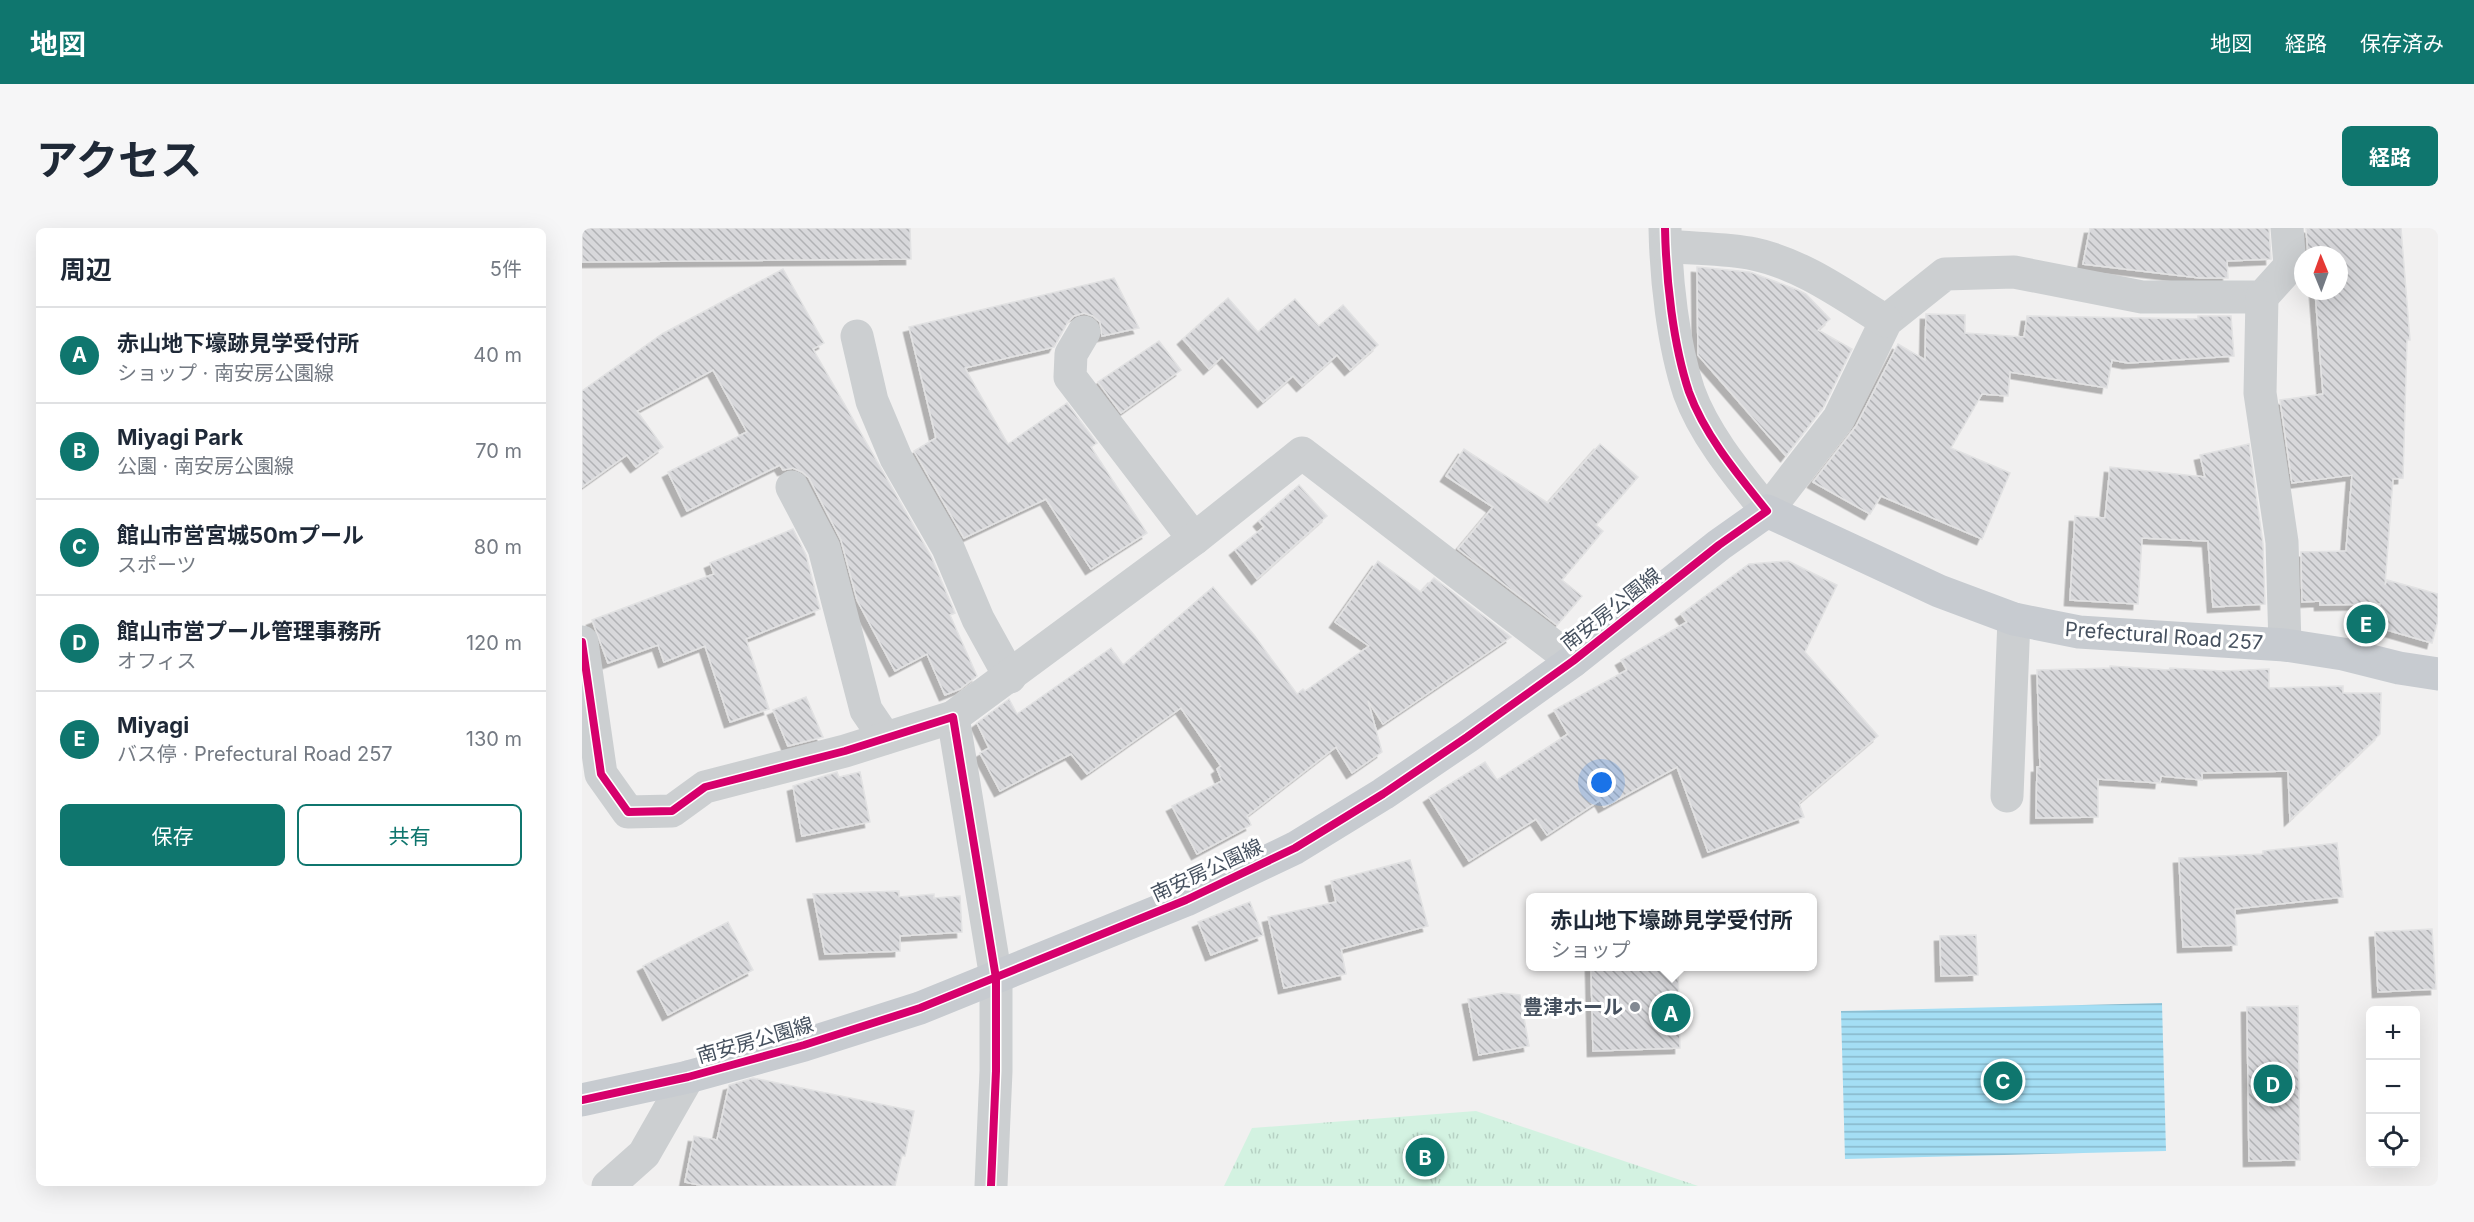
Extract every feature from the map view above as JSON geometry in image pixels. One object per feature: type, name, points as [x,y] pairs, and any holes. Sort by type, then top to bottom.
[{"type":"main road","name":"Prefectural Road 257","points":[[1767,512],[1939,591],[2014,619],[2079,632],[2285,645],[2343,654],[2400,668],[2438,674]]},
{"type":"main road","name":"南安房公園線","points":[[582,1100],[688,1077],[804,1045],[920,1008],[1186,900],[1295,848],[1383,794],[1573,661],[1719,545],[1767,512]]},
{"type":"street","points":[[2285,645],[2282,542],[2260,393],[2262,297],[2290,266],[2287,228]]},
{"type":"street","points":[[1886,321],[1802,270],[1779,261],[1666,237],[1674,319],[1690,393],[1711,435],[1767,512],[1839,418],[1886,321],[1945,273],[2014,272],[2142,297],[2262,297]]},
{"type":"street","points":[[1084,332],[1071,354],[1070,377],[1194,539]]},
{"type":"street","points":[[857,336],[872,401],[896,458],[948,548],[978,619],[1010,677]]},
{"type":"street","points":[[582,642],[601,774],[628,812],[672,811],[705,788],[845,752],[953,717],[1194,539],[1302,453],[1573,661]]},
{"type":"street","points":[[792,487],[824,548],[866,710],[885,738]]},
{"type":"street","points":[[2007,796],[2014,619]]},
{"type":"street","points":[[953,717],[996,978],[996,1071],[991,1186]]},
{"type":"street","points":[[608,1186],[644,1154],[688,1077]]},
{"type":"green space","points":[[1476,1111],[1698,1186],[1224,1186],[1252,1128]]},
{"type":"water","points":[[2162,1003],[2166,1151],[1845,1159],[1841,1011]]},
{"type":"building","points":[[582,228],[910,228],[911,259],[582,262]]},
{"type":"building","points":[[2090,228],[2269,228],[2271,259],[2227,261],[2228,278],[2200,278],[2083,264]]},
{"type":"building","points":[[2306,228],[2401,228],[2410,340],[2407,340],[2403,478],[2393,479],[2385,585],[2387,580],[2438,594],[2438,620],[2432,643],[2373,626],[2380,604],[2320,605],[2320,601],[2302,602],[2301,552],[2346,551],[2352,475],[2292,483],[2280,400],[2323,394],[2316,300],[2348,300],[2348,246],[2307,246]]},
{"type":"building","points":[[1697,267],[1750,272],[1806,294],[1830,319],[1818,330],[1852,349],[1823,408],[1786,456],[1698,355]]},
{"type":"building","points":[[783,269],[824,343],[813,349],[931,556],[955,613],[950,615],[977,676],[960,689],[945,695],[927,654],[895,671],[857,600],[841,540],[809,478],[802,472],[793,468],[783,470],[780,465],[687,511],[668,472],[747,432],[713,370],[637,411],[663,447],[636,467],[627,455],[582,487],[582,391],[662,334]]},
{"type":"building","points":[[1114,278],[1139,328],[1102,336],[1100,322],[1084,313],[1074,316],[1068,322],[1054,347],[965,368],[1008,444],[1067,403],[1097,443],[1091,447],[1147,533],[1091,569],[1046,499],[964,538],[914,451],[936,438],[909,327]]},
{"type":"building","points":[[1228,298],[1258,332],[1295,299],[1319,326],[1343,305],[1378,345],[1350,370],[1337,355],[1302,386],[1293,376],[1263,402],[1222,357],[1209,369],[1183,339]]},
{"type":"building","points":[[1926,314],[1965,315],[1965,333],[2024,337],[2027,316],[2198,319],[2198,316],[2231,316],[2234,356],[2128,363],[2112,360],[2107,388],[2010,372],[2008,396],[1982,394],[1951,448],[2010,473],[1982,539],[1881,496],[1870,514],[1813,482],[1856,426],[1898,344],[1925,360]]},
{"type":"building","points":[[1159,341],[1181,370],[1121,413],[1098,382]]},
{"type":"building","points":[[1600,444],[1638,477],[1596,525],[1603,531],[1562,580],[1582,596],[1557,625],[1458,549],[1493,507],[1446,476],[1464,449],[1548,503]]},
{"type":"building","points":[[2249,444],[2263,544],[2265,604],[2213,607],[2208,541],[2142,538],[2138,604],[2070,600],[2075,516],[2105,518],[2110,467],[2205,477],[2200,455]]},
{"type":"building","points":[[1299,485],[1327,516],[1257,579],[1235,550],[1264,527],[1259,521]]},
{"type":"building","points":[[793,529],[806,555],[820,609],[746,639],[769,709],[730,722],[705,646],[664,662],[658,645],[608,663],[592,620],[714,574],[710,563]]},
{"type":"building","points":[[1378,561],[1421,592],[1434,578],[1511,637],[1383,724],[1368,701],[1382,752],[1352,773],[1336,747],[1247,816],[1251,825],[1197,854],[1172,806],[1222,781],[1217,769],[1221,766],[1181,708],[1087,774],[1071,754],[1000,791],[980,753],[989,748],[977,723],[1009,699],[1017,714],[1111,648],[1123,665],[1213,587],[1254,635],[1297,694],[1303,689],[1305,691],[1369,646],[1335,622]]},
{"type":"building","points":[[1788,561],[1837,585],[1805,652],[1878,736],[1799,803],[1804,817],[1708,852],[1677,767],[1604,807],[1600,800],[1547,835],[1536,819],[1469,861],[1429,797],[1485,762],[1497,780],[1568,734],[1554,710],[1627,670],[1621,660],[1687,622],[1681,614],[1749,564]]},
{"type":"building","points":[[2110,666],[2169,670],[2170,668],[2223,671],[2269,669],[2269,688],[2343,686],[2343,693],[2381,693],[2380,734],[2290,820],[2288,771],[2202,773],[2202,780],[2161,776],[2160,783],[2098,779],[2098,817],[2036,818],[2037,767],[2040,767],[2037,670],[2110,668]]},
{"type":"building","points":[[806,697],[823,737],[788,746],[773,710]]},
{"type":"building","points":[[837,772],[839,777],[860,772],[870,822],[802,836],[793,786]]},
{"type":"building","points":[[2337,843],[2343,897],[2235,909],[2237,945],[2183,947],[2179,858],[2263,854],[2263,851]]},
{"type":"building","points":[[1410,860],[1428,926],[1341,949],[1346,974],[1284,988],[1268,917],[1336,902],[1331,881]]},
{"type":"building","points":[[899,891],[899,897],[934,894],[934,898],[960,896],[962,932],[900,936],[900,951],[825,954],[813,894]]},
{"type":"building","points":[[1250,902],[1263,935],[1211,955],[1198,922]]},
{"type":"building","points":[[728,922],[753,970],[668,1015],[643,966]]},
{"type":"building","points":[[2432,929],[2436,989],[2378,992],[2375,932]]},
{"type":"building","points":[[1976,935],[1978,975],[1941,976],[1940,936]]},
{"type":"building","name":"豊津ホール","points":[[1591,971],[1678,971],[1680,1048],[1593,1051]]},
{"type":"building","points":[[1502,993],[1520,995],[1529,1046],[1479,1055],[1468,999]]},
{"type":"building","points":[[2298,1006],[2300,1160],[2249,1161],[2247,1007]]},
{"type":"building","points":[[753,1078],[914,1111],[905,1156],[902,1155],[895,1186],[704,1186],[685,1182],[694,1136],[717,1140],[729,1085]]},
{"type":"cycle path","points":[[582,1100],[688,1077],[804,1045],[920,1008],[1186,900],[1295,848],[1383,794],[1467,737],[1573,661],[1719,545],[1767,511],[1713,440],[1689,392],[1671,311],[1665,228]]},
{"type":"cycle path","points":[[582,642],[601,774],[628,812],[672,811],[705,787],[845,751],[953,717],[996,978],[996,1071],[991,1186]]},
{"type":"place","name":"Miyagi","points":[[2366,624]]},
{"type":"place","name":"豊津ホール","points":[[1635,1007]]},
{"type":"place","name":"赤山地下壕跡見学受付所","points":[[1671,1013]]},
{"type":"place","name":"館山市営宮城50mプール","points":[[2003,1081]]},
{"type":"place","name":"館山市営プール管理事務所","points":[[2273,1084]]},
{"type":"place","name":"Miyagi Park","points":[[1425,1157]]}]
